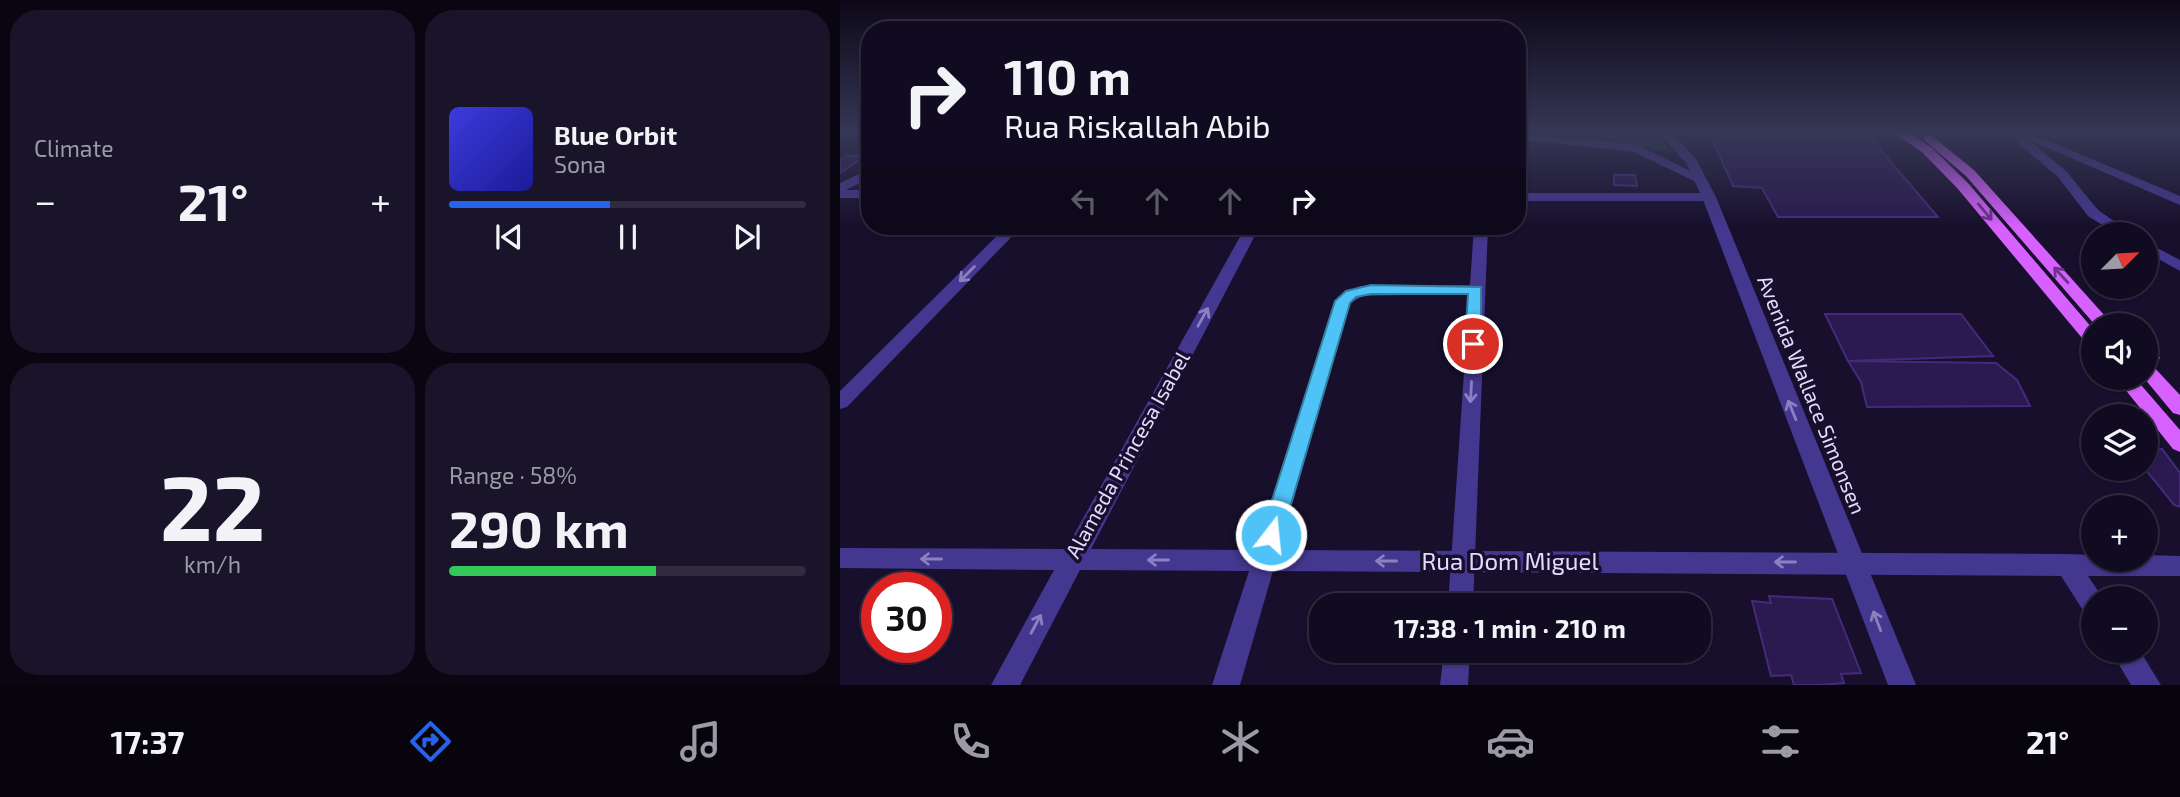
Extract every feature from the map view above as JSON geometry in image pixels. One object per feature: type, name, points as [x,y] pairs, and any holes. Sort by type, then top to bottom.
[{"type":"main road","points":[[1941,164],[1963,186],[2081,326]]},
{"type":"main road","points":[[1960,164],[2094,313]]},
{"type":"main road","points":[[2158,383],[2180,408]]},
{"type":"main road","points":[[2135,390],[2180,444]]},
{"type":"street","points":[[1663,164],[1705,188]]},
{"type":"street","name":"Avenida Wallace Simonsen","points":[[1691,164],[1705,188],[1902,685]]},
{"type":"street","points":[[2048,164],[2068,181],[2088,208],[2105,222]]},
{"type":"street","points":[[2093,164],[2180,201]]},
{"type":"street","points":[[840,188],[861,178]]},
{"type":"street","points":[[1526,197],[1705,188]]},
{"type":"street","points":[[840,194],[861,194]]},
{"type":"street","points":[[840,402],[1006,235]]},
{"type":"street","name":"Alameda Princesa Isabel","points":[[1005,685],[1070,559],[1248,235]]},
{"type":"street","points":[[1461,593],[1475,290],[1480,235]]},
{"type":"street","points":[[2158,253],[2180,266]]},
{"type":"street","points":[[1226,685],[1343,301],[1351,294],[1371,290],[1475,290]]},
{"type":"street","name":"Rua Dom Miguel","points":[[840,558],[2180,566]]},
{"type":"street","points":[[2067,564],[2081,586]]},
{"type":"street","points":[[1454,685],[1456,663]]},
{"type":"street","points":[[2132,663],[2147,685]]},
{"type":"building","points":[[840,164],[853,164],[840,173]]},
{"type":"building","points":[[1723,164],[1892,164],[1938,217],[1778,217],[1762,188],[1733,186]]},
{"type":"building","points":[[1614,175],[1635,175],[1637,186],[1614,185]]},
{"type":"building","points":[[1825,314],[1961,314],[1993,356],[1848,361]]},
{"type":"building","points":[[1848,361],[1996,363],[2017,380],[2030,406],[1867,407],[1861,382]]},
{"type":"building","points":[[2158,449],[2162,449],[2180,473],[2180,507],[2174,505],[2155,481],[2158,481]]},
{"type":"building","points":[[1769,596],[1832,599],[1861,673],[1841,674],[1844,683],[1818,685],[1794,685],[1791,675],[1771,676],[1752,601],[1771,603]]},
{"type":"route","points":[[1271,535],[1343,301],[1351,294],[1371,290],[1475,290],[1473,344]]}]
